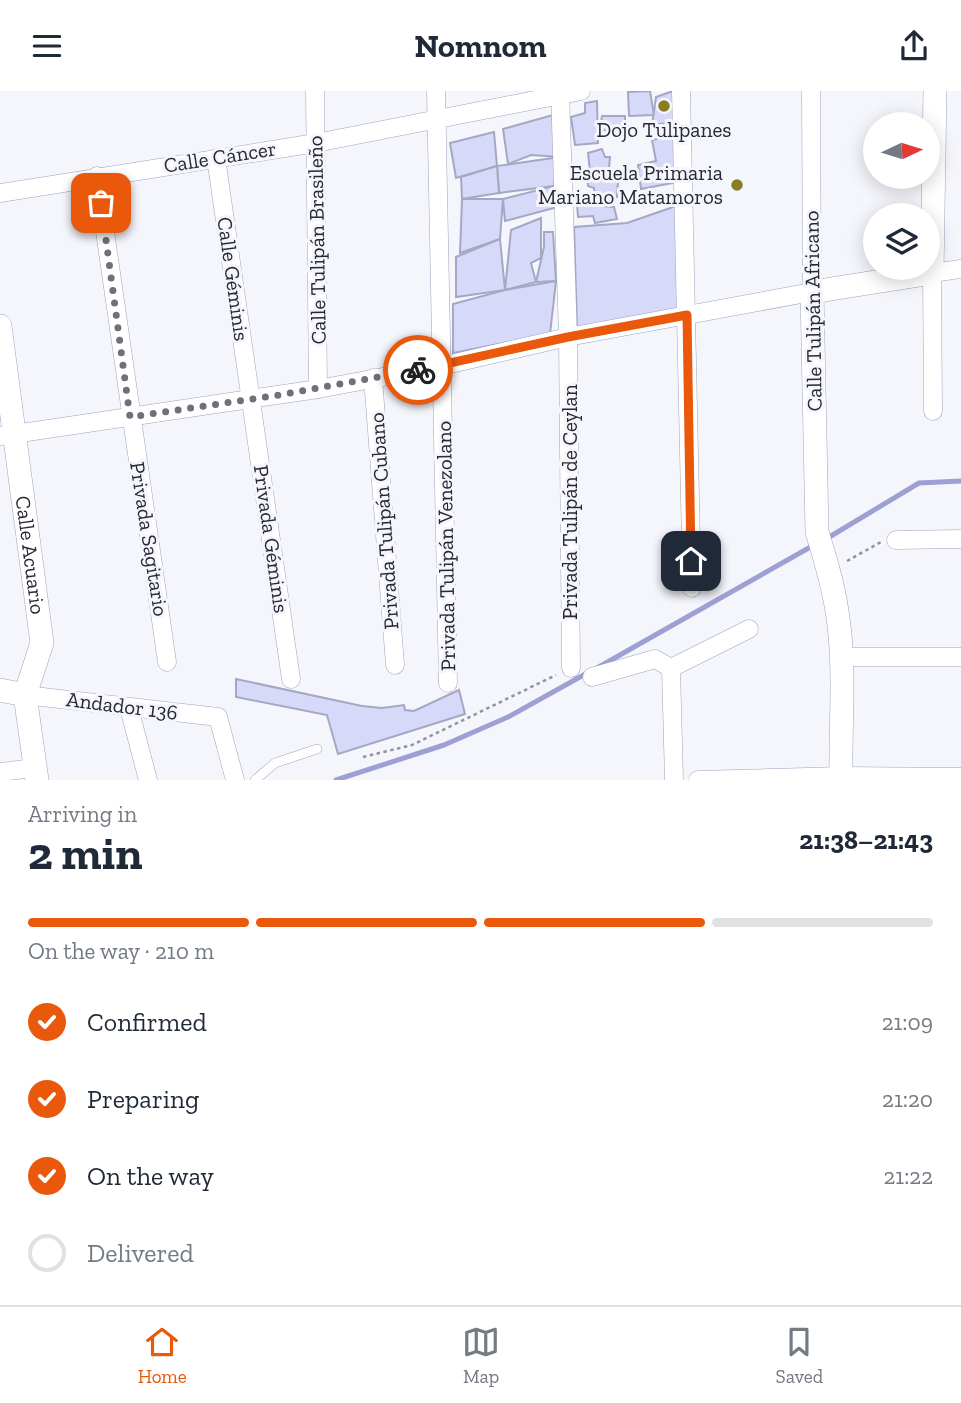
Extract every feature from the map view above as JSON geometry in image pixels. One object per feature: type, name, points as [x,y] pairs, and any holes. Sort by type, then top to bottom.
[{"type":"street","name":"Calle Tulipán Brasileño","points":[[314,91],[318,389]]},
{"type":"street","name":"Privada Tulipán Venezolano","points":[[436,91],[448,683]]},
{"type":"street","name":"Calle Cáncer","points":[[0,193],[316,143],[581,91]]},
{"type":"street","points":[[681,91],[692,588]]},
{"type":"street","name":"Calle Tulipán Africano","points":[[811,91],[817,532],[829,568],[838,612],[841,657],[841,778]]},
{"type":"street","points":[[933,203],[935,91]]},
{"type":"street","name":"Privada Tulipán de Ceylan","points":[[560,93],[568,337],[571,668]]},
{"type":"street","name":"Calle Géminis","points":[[216,158],[251,400]]},
{"type":"street","name":"Privada Sagitario","points":[[97,176],[167,662]]},
{"type":"street","points":[[940,272],[961,269]]},
{"type":"street","points":[[7,435],[318,389],[442,366],[568,337],[888,280]]},
{"type":"street","points":[[932,280],[933,411]]},
{"type":"street","name":"Calle Acuario","points":[[0,326],[7,435],[42,643],[25,695],[36,774]]},
{"type":"street","name":"Privada Tulipán Cubano","points":[[373,378],[395,665]]},
{"type":"street","name":"Privada Géminis","points":[[251,400],[291,679]]},
{"type":"street","points":[[896,540],[961,539]]},
{"type":"street","points":[[671,668],[749,629]]},
{"type":"street","points":[[841,657],[961,657]]},
{"type":"street","points":[[593,677],[655,659],[671,668]]},
{"type":"street","points":[[671,668],[674,780]]},
{"type":"street","points":[[0,690],[25,695]]},
{"type":"street","name":"Andador 136","points":[[25,695],[218,717],[235,780]]},
{"type":"street","points":[[129,708],[148,780]]},
{"type":"street","points":[[0,772],[36,774]]},
{"type":"street","points":[[698,780],[961,777]]},
{"type":"lane","points":[[255,780],[275,763],[317,749]]},
{"type":"path","points":[[829,568],[881,542],[896,540]]},
{"type":"path","points":[[363,757],[412,745],[571,668]]},
{"type":"building","points":[[650,91],[654,115],[629,116],[628,92]]},
{"type":"building","name":"Dojo Tulipanes","points":[[673,91],[676,122],[652,125],[656,97]]},
{"type":"building","points":[[597,101],[598,143],[575,145],[571,117],[585,113],[585,103]]},
{"type":"building","points":[[553,115],[560,157],[531,155],[508,164],[503,129]]},
{"type":"building","points":[[602,116],[625,116],[625,131],[600,130]]},
{"type":"building","points":[[494,132],[497,166],[456,178],[450,143]]},
{"type":"building","points":[[677,134],[678,182],[641,189],[638,165],[656,161],[652,140]]},
{"type":"building","points":[[602,149],[605,157],[610,157],[609,168],[590,171],[588,153]]},
{"type":"building","points":[[560,157],[554,186],[499,193],[497,166]]},
{"type":"building","points":[[497,166],[499,193],[462,199],[461,177]]},
{"type":"building","points":[[627,168],[628,178],[618,182],[617,197],[602,199],[603,206],[614,207],[617,219],[595,223],[593,216],[578,217],[577,204],[595,199],[594,188],[588,186],[587,175]]},
{"type":"building","points":[[554,186],[554,208],[505,221],[503,199]]},
{"type":"building","points":[[462,199],[503,199],[500,239],[460,253]]},
{"type":"building","points":[[679,205],[679,313],[577,328],[574,227],[627,223]]},
{"type":"building","points":[[541,218],[541,258],[531,263],[536,282],[505,290],[511,230]]},
{"type":"building","points":[[544,232],[553,232],[556,281],[536,282],[544,247]]},
{"type":"building","points":[[500,239],[505,290],[456,297],[456,257]]},
{"type":"building","points":[[556,281],[550,334],[453,353],[453,304],[505,290]]},
{"type":"building","points":[[236,679],[362,706],[382,708],[404,705],[405,710],[414,711],[459,690],[465,714],[338,754],[327,715],[236,697]]},
{"type":"waterway","points":[[826,539],[919,483],[961,481]]},
{"type":"waterway","points":[[597,668],[814,545]]},
{"type":"waterway","points":[[336,780],[444,745],[508,717],[589,672]]},
{"type":"way so far","points":[[101,203],[130,417],[318,389],[418,370]]},
{"type":"place","name":"Dojo Tulipanes","points":[[664,106]]},
{"type":"place","name":"Escuela Primaria Mariano Matamoros","points":[[737,185]]},
{"type":"route","points":[[418,370],[568,337],[687,315],[691,561]]}]
